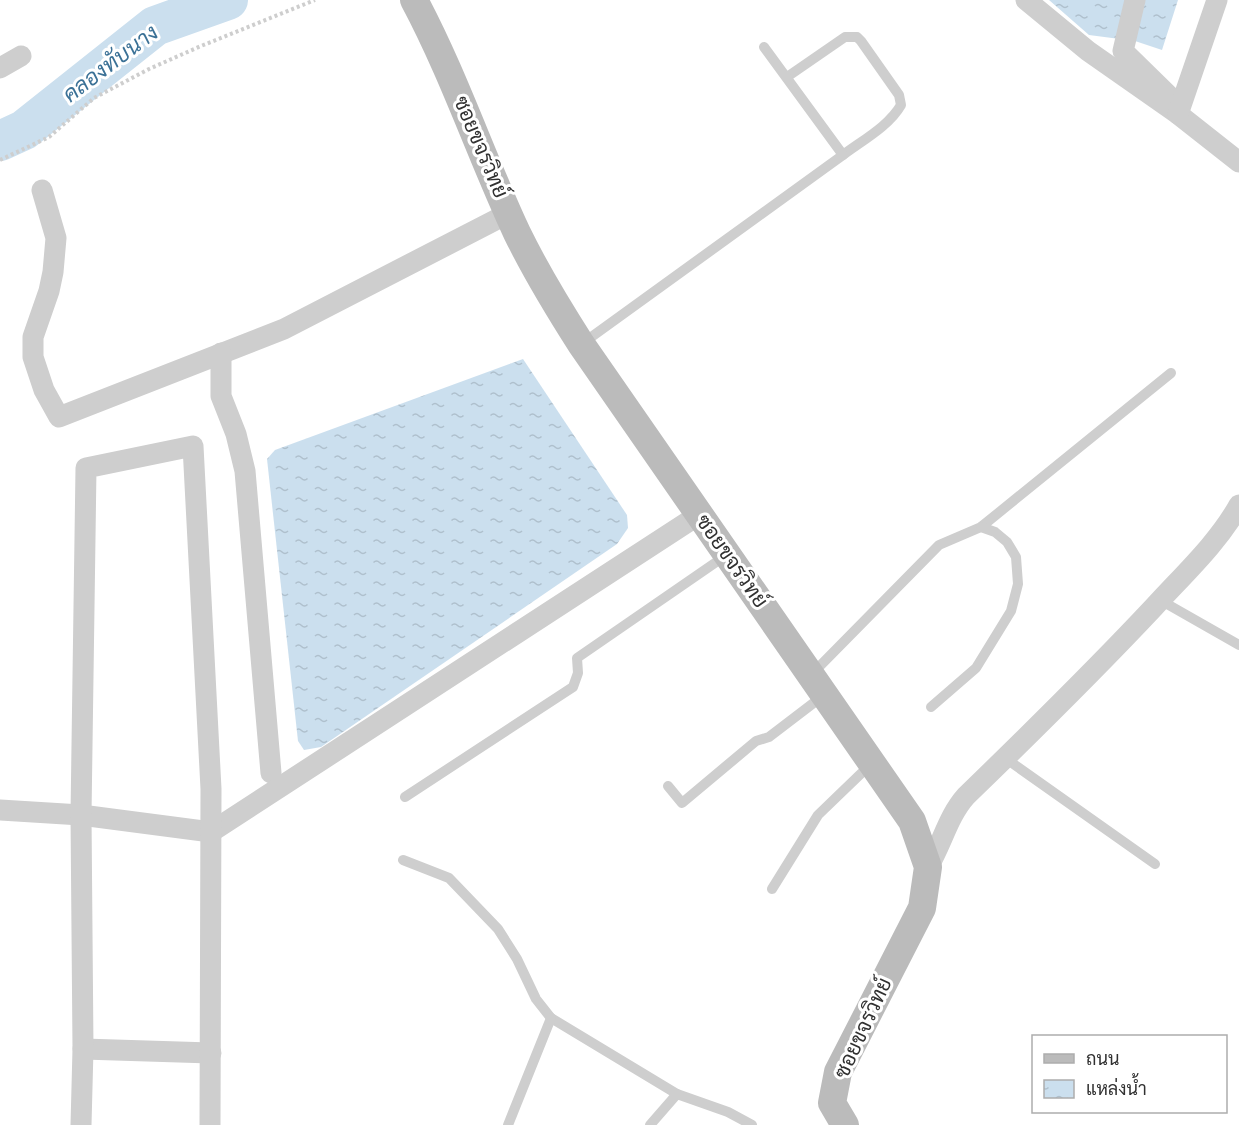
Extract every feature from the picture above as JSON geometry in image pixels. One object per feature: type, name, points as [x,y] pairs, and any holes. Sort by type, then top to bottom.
[{"type":"street","name":"ซอยขจรวิทย์","points":[[414,0],[444,60],[509,213],[551,297],[581,344],[912,821],[928,867],[922,908],[838,1072],[832,1103],[845,1125]]},
{"type":"street","points":[[1026,0],[1088,51],[1179,110]]},
{"type":"street","points":[[1135,0],[1124,51],[1179,110],[1239,162]]},
{"type":"street","points":[[1179,110],[1217,0]]},
{"type":"street","points":[[0,68],[21,56]]},
{"type":"street","points":[[42,190],[56,238],[54,272],[50,291],[33,337],[33,357],[44,390],[59,417],[284,329],[509,213]]},
{"type":"street","points":[[220,353],[221,396],[236,434],[245,471],[272,773]]},
{"type":"street","points":[[81,1125],[83,1049],[81,815],[86,468],[193,446],[211,789],[210,1125]]},
{"type":"street","points":[[928,867],[938,851],[956,808],[1085,681],[1231,520],[1239,505]]},
{"type":"street","points":[[0,810],[81,815],[211,832],[700,514]]},
{"type":"street","points":[[83,1049],[211,1053]]},
{"type":"lane","points":[[581,344],[886,123],[896,114],[901,105],[899,95],[857,37],[845,37],[787,77]]},
{"type":"lane","points":[[764,47],[843,155]]},
{"type":"lane","points":[[668,786],[682,803],[756,741],[770,737],[939,545],[981,527],[1171,373]]},
{"type":"lane","points":[[931,707],[976,668],[1011,611],[1018,584],[1016,557],[1006,542],[995,532],[981,527]]},
{"type":"lane","points":[[405,797],[573,687],[578,673],[577,658],[728,555]]},
{"type":"lane","points":[[1160,600],[1239,645]]},
{"type":"lane","points":[[1005,758],[1155,864]]},
{"type":"lane","points":[[772,889],[818,815],[872,763]]},
{"type":"lane","points":[[403,860],[449,878],[498,929],[517,959],[536,999],[551,1018],[677,1094],[728,1112],[752,1125]]},
{"type":"lane","points":[[508,1125],[551,1018]]},
{"type":"lane","points":[[650,1125],[677,1094]]},
{"type":"path","points":[[0,160],[49,137],[94,98],[149,69],[315,0]]},
{"type":"water","points":[[1049,0],[1178,0],[1162,50],[1135,41],[1089,35]]},
{"type":"water","points":[[523,359],[627,515],[628,528],[617,544],[321,747],[304,750],[298,741],[267,459],[275,450]]},
{"type":"waterway","name":"คลองทับนาง","points":[[0,141],[24,130],[155,26],[228,0]]}]
